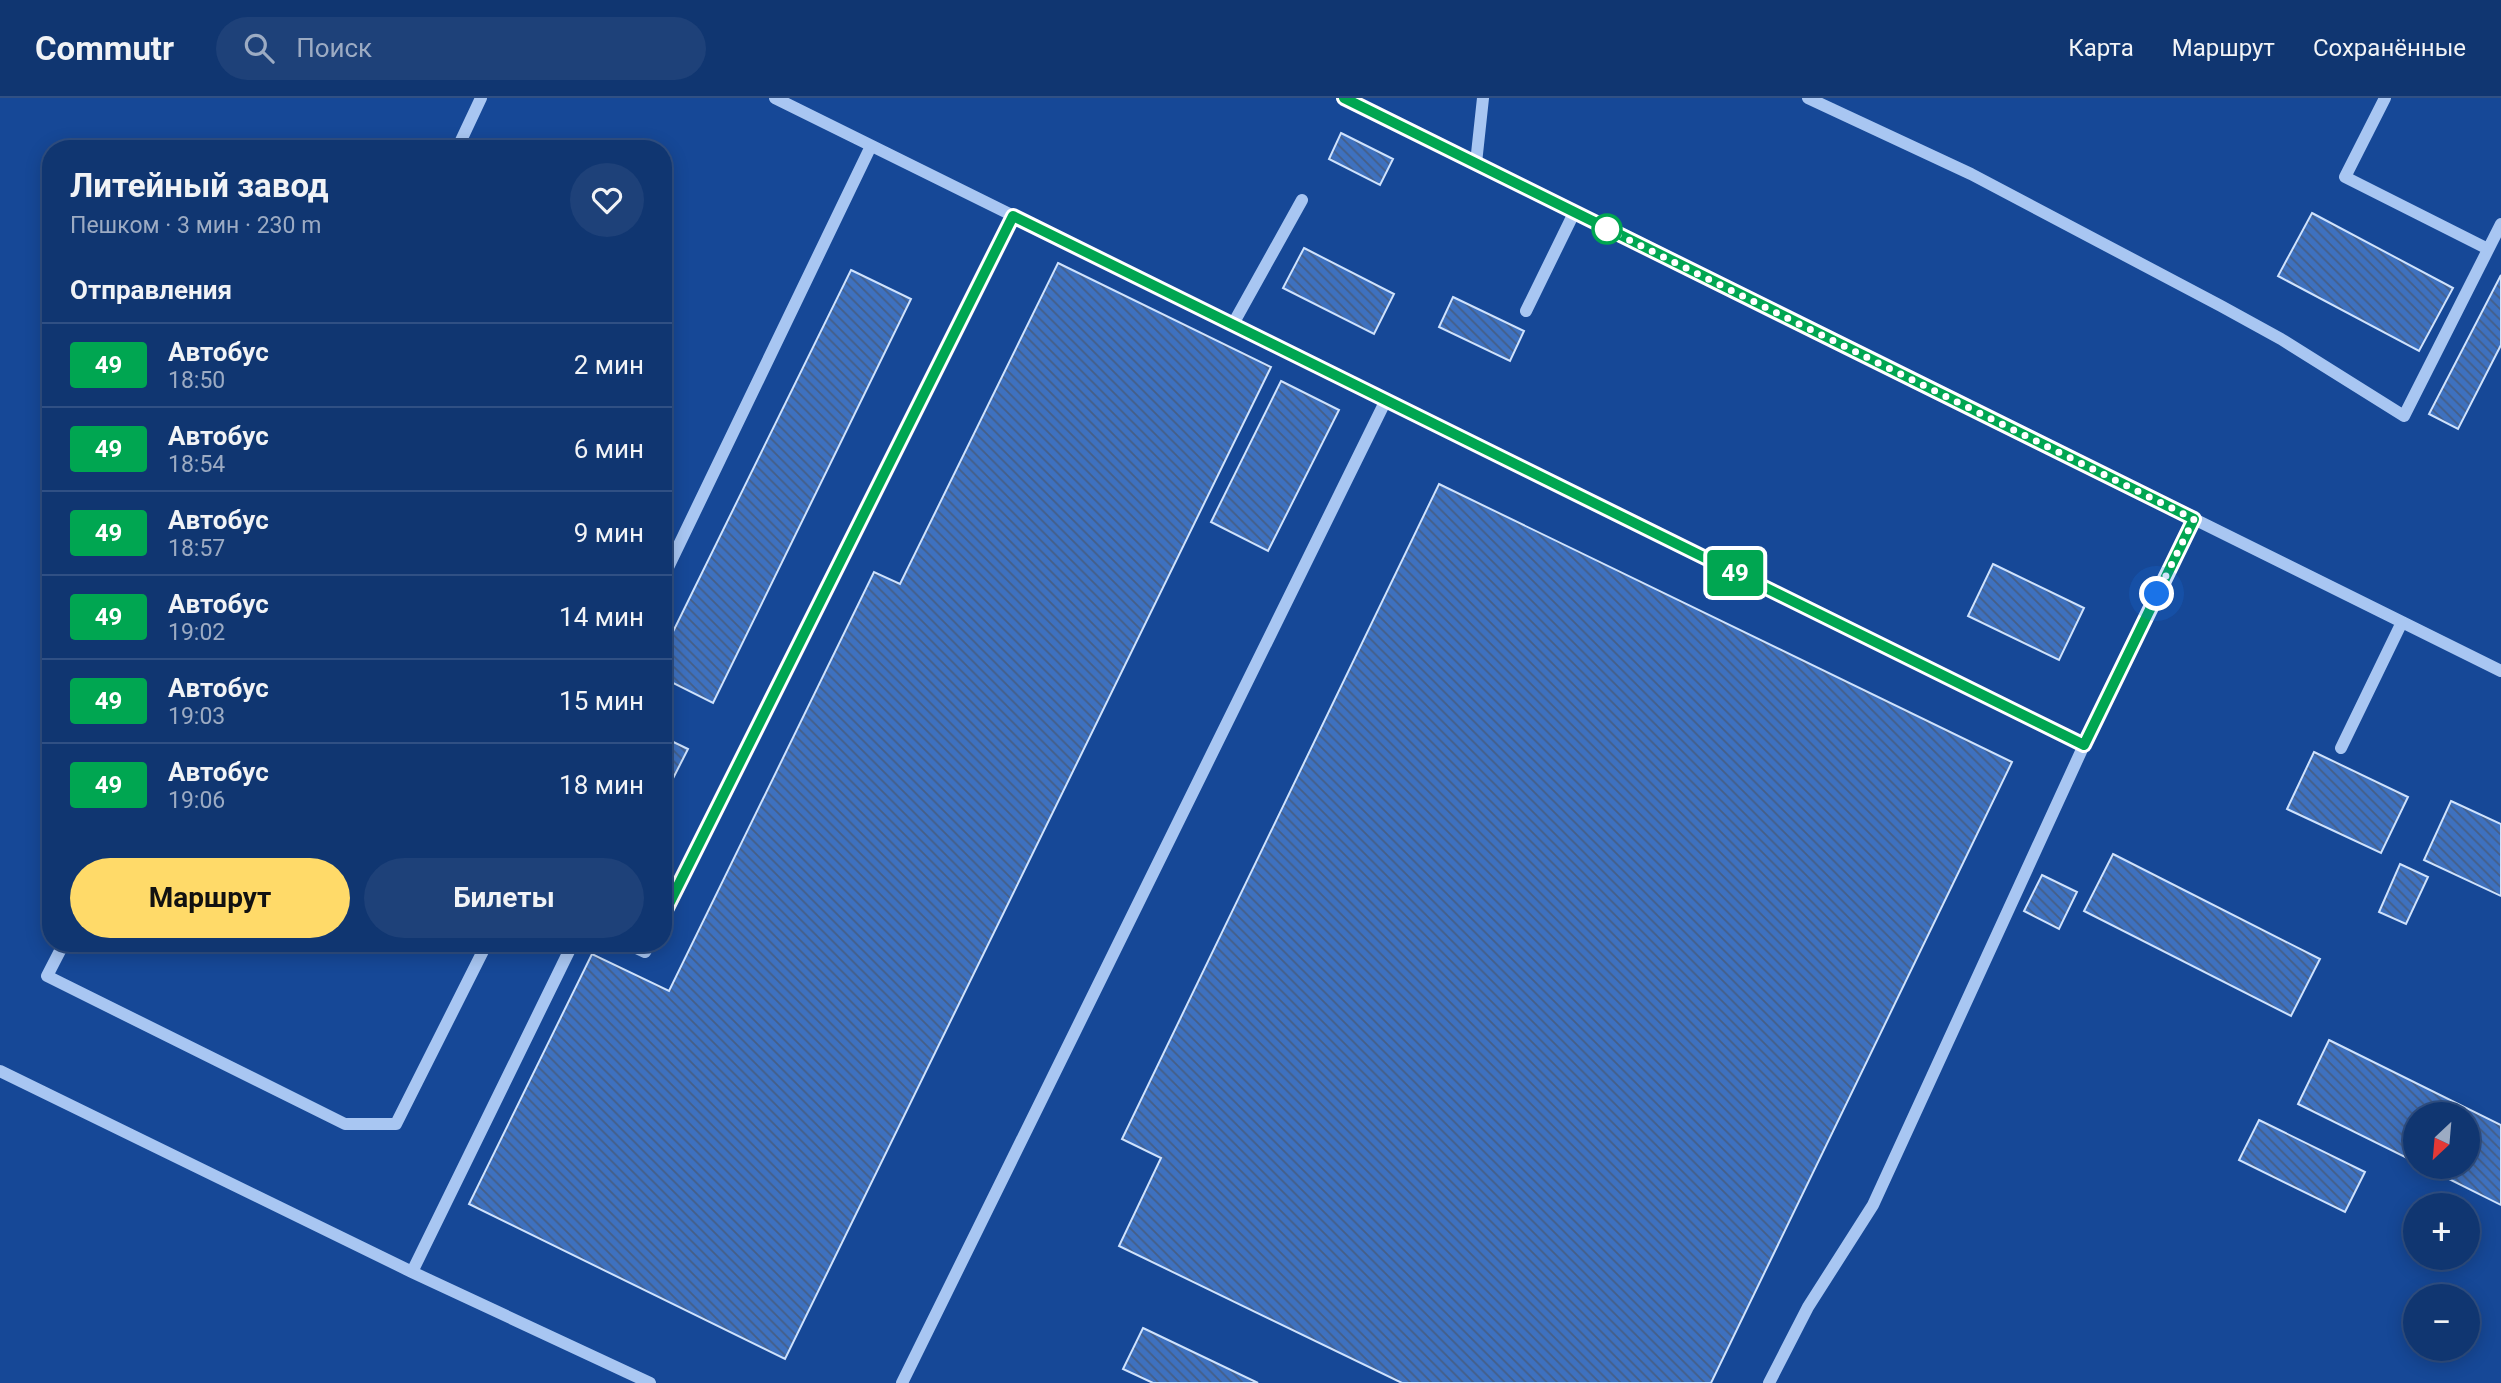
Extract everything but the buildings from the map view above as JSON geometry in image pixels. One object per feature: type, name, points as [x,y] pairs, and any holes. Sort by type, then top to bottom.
[{"type":"street","points":[[461,140],[481,98]]},
{"type":"street","points":[[775,98],[2084,745]]},
{"type":"street","points":[[1344,98],[2501,671]]},
{"type":"street","points":[[1476,163],[1483,98]]},
{"type":"street","points":[[1808,98],[1971,174],[2269,332],[2404,416],[2501,224]]},
{"type":"street","points":[[2385,98],[2345,177],[2488,249]]},
{"type":"street","points":[[672,559],[872,146]]},
{"type":"street","points":[[1233,324],[1302,200]]},
{"type":"street","points":[[1526,311],[1574,213]]},
{"type":"street","points":[[672,898],[1013,216]]},
{"type":"street","points":[[902,1383],[1386,400]]},
{"type":"street","points":[[1769,1383],[1808,1307],[1872,1205],[2084,745],[2194,519]]},
{"type":"street","points":[[2341,748],[2402,622]]},
{"type":"street","points":[[59,952],[47,975],[345,1124],[396,1124],[482,952]]},
{"type":"street","points":[[412,1272],[569,952]]},
{"type":"street","points":[[0,1071],[412,1272],[650,1383]]},
{"type":"bus line","name":"49","points":[[672,898],[1013,216],[2084,745],[2194,519],[1344,98]]},
{"type":"route","points":[[1607,229],[2194,519],[2157,594]]}]
